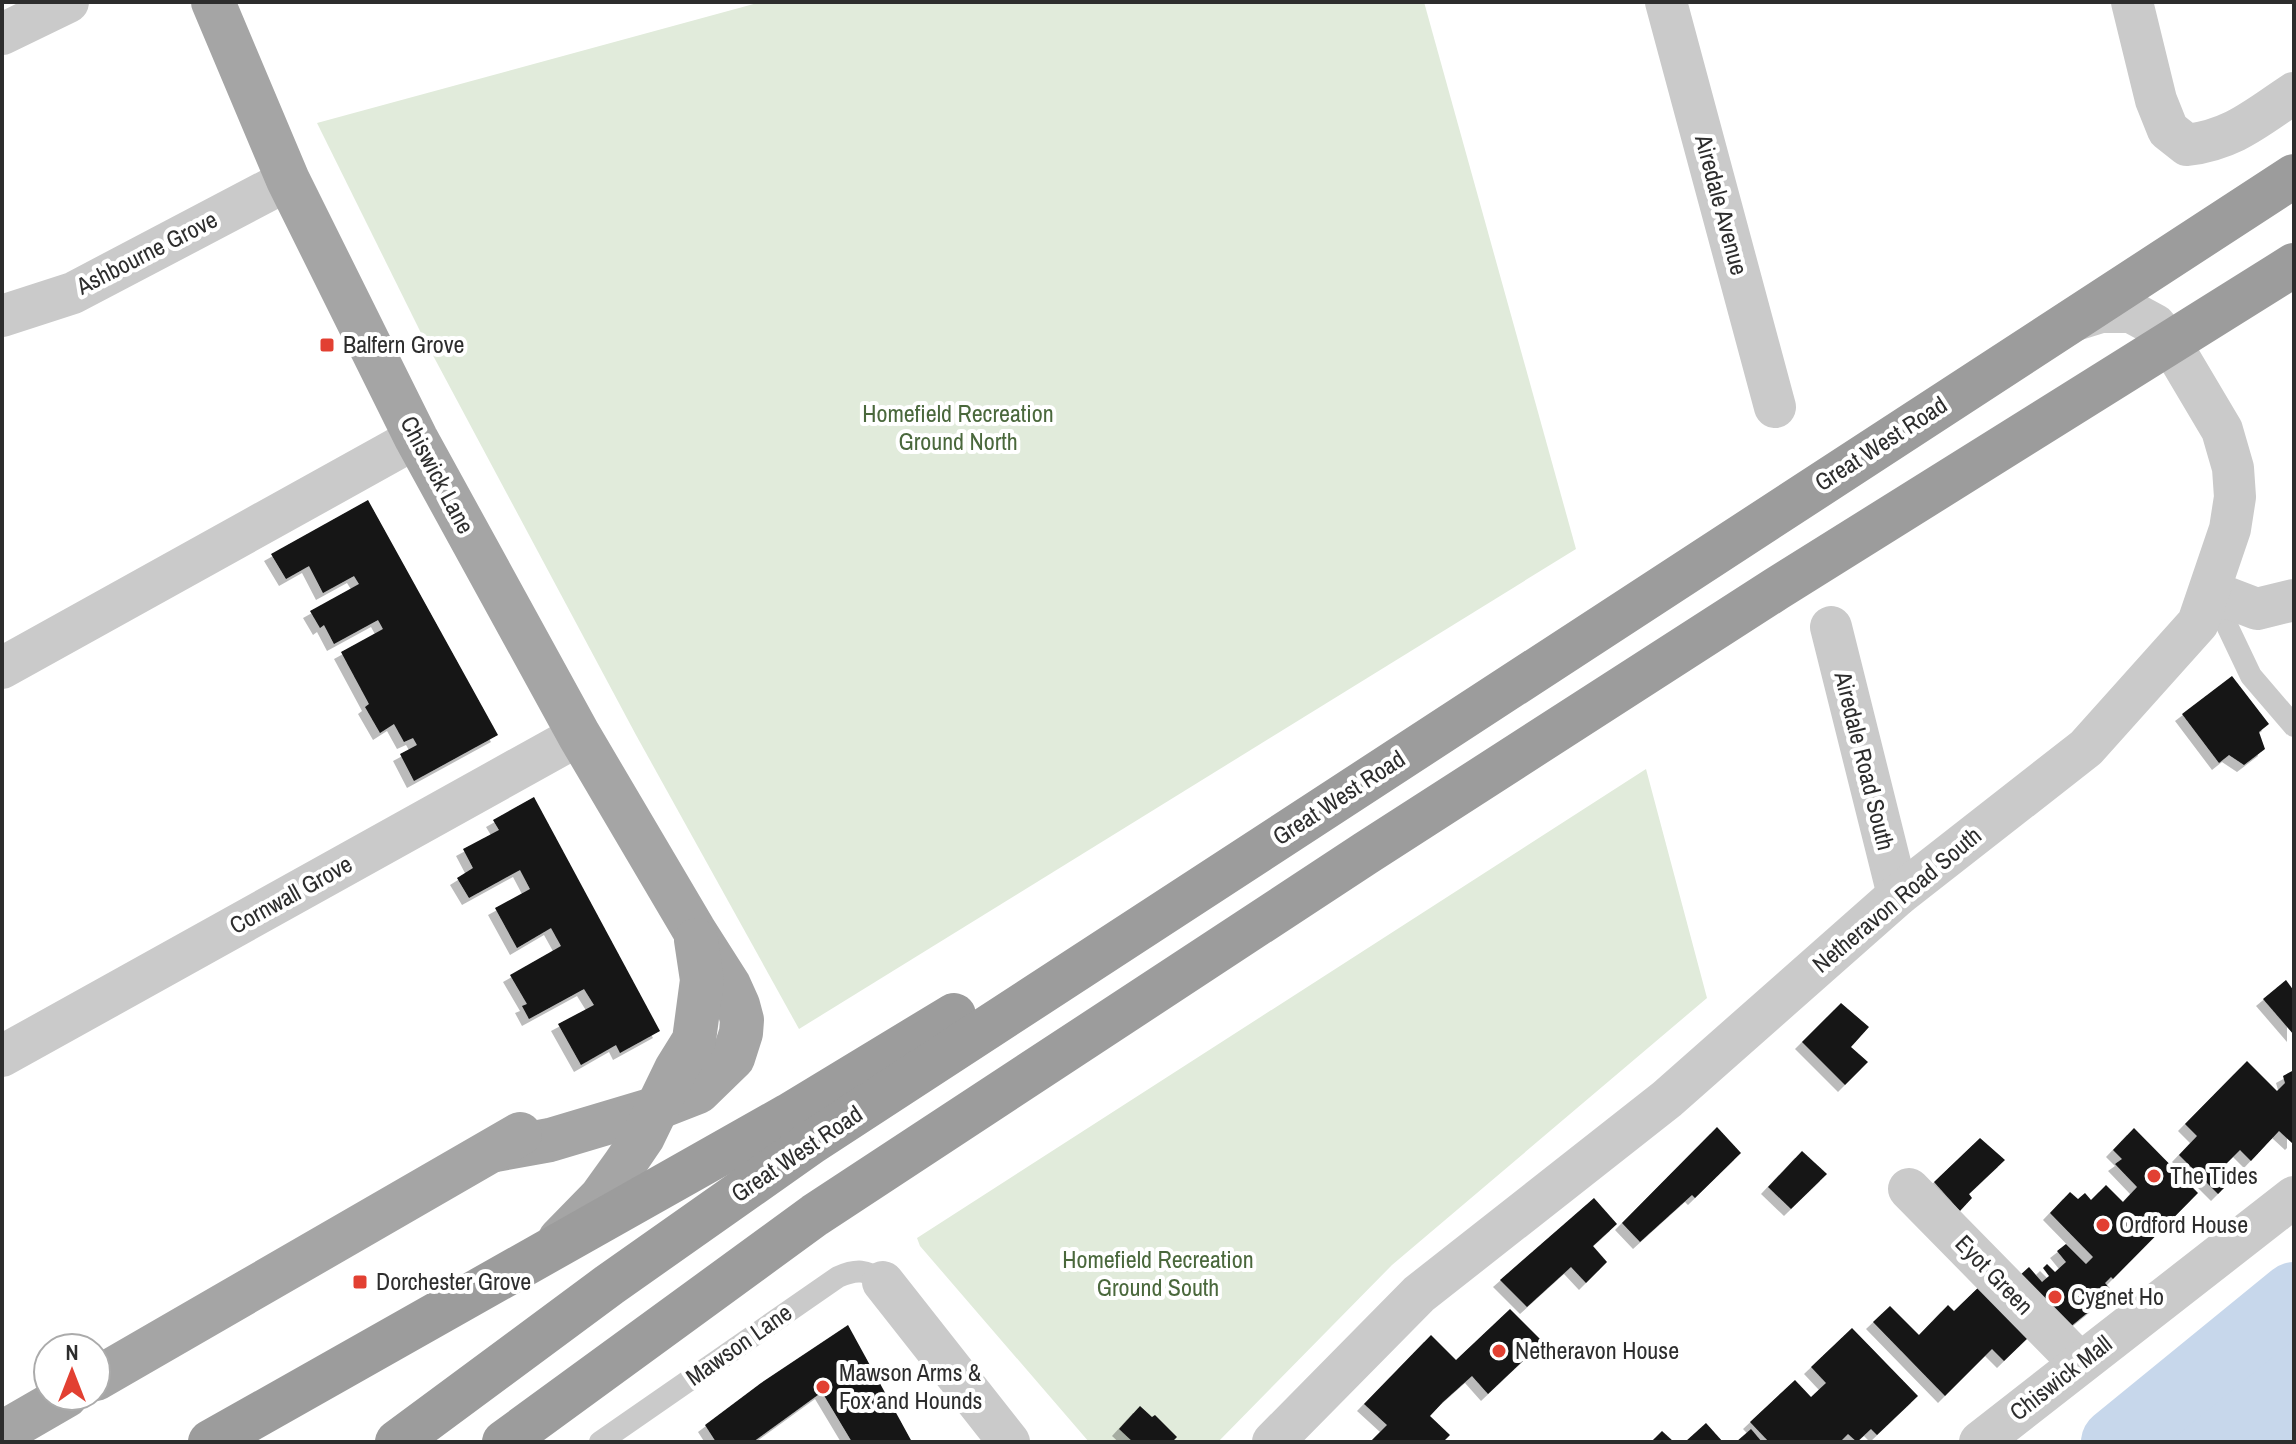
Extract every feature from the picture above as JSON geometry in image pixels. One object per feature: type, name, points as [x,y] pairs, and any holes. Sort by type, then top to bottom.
[{"type":"highway","name":"Great West Road","points":[[397,1442],[609,1285],[812,1142],[2294,176]]},
{"type":"highway","points":[[515,1439],[815,1215],[1340,870],[1776,589],[2294,265]]},
{"type":"highway","points":[[226,1433],[789,1115],[1617,616]]},
{"type":"main road","name":"Chiswick Lane","points":[[213,2],[288,180],[416,438],[579,735],[729,985],[742,1020],[733,1058],[698,1092],[657,1108]]},
{"type":"main road","name":"Chiswick Lane","points":[[547,1250],[601,1197],[643,1137],[676,1069],[694,1040],[702,980],[694,930]]},
{"type":"main road","points":[[112,1370],[495,1150],[550,1115],[637,1086],[676,1069]]},
{"type":"main road","points":[[495,1150],[550,1140],[657,1108]]},
{"type":"main road","points":[[2,1433],[38,1412]]},
{"type":"street","points":[[2,34],[68,2]]},
{"type":"street","name":"Airedale Avenue","points":[[1666,2],[1775,407]]},
{"type":"street","points":[[2132,2],[2156,100],[2168,130],[2187,145],[2212,142],[2234,133],[2294,93]]},
{"type":"street","name":"Ashbourne Grove","points":[[2,316],[73,293],[288,180]]},
{"type":"street","name":"Netheravon Road South","points":[[1273,1442],[1419,1294],[1667,1099],[1898,895],[2086,748],[2198,623],[2230,529],[2235,497],[2233,468],[2222,430],[2171,344],[2155,325],[2131,312],[2101,312],[2068,323]]},
{"type":"street","points":[[2,668],[416,438]]},
{"type":"street","points":[[2210,591],[2257,609],[2294,600]]},
{"type":"street","name":"Airedale Road South","points":[[1831,627],[1898,895]]},
{"type":"street","name":"Cornwall Grove","points":[[2,1056],[579,735]]},
{"type":"street","name":"Eyot Green","points":[[1909,1189],[2079,1362]]},
{"type":"street","name":"Chiswick Mall","points":[[1980,1442],[2294,1197]]},
{"type":"street","points":[[883,1282],[1009,1442]]},
{"type":"lane","points":[[2210,591],[2251,676],[2294,726]]},
{"type":"lane","name":"Mawson Lane","points":[[600,1442],[838,1277],[853,1271],[870,1272],[883,1282]]},
{"type":"green space","name":"Homefield Recreation Ground North","points":[[761,2],[1424,2],[1576,549],[799,1029],[636,735],[421,333],[317,123]]},
{"type":"green space","name":"Homefield Recreation Ground South","points":[[1646,769],[1707,998],[1392,1265],[1218,1442],[1089,1442],[920,1246],[917,1238]]},
{"type":"water","points":[[2294,1296],[2294,1442],[2115,1442]]},
{"type":"building","points":[[368,500],[498,735],[414,781],[400,754],[417,745],[413,738],[404,742],[394,724],[380,733],[365,707],[369,704],[341,652],[383,629],[378,620],[334,644],[324,625],[320,628],[310,611],[359,584],[354,576],[323,593],[309,566],[286,579],[271,554]]},
{"type":"building","points":[[2232,676],[2269,724],[2259,732],[2265,749],[2244,765],[2229,755],[2219,763],[2182,714]]},
{"type":"building","points":[[534,797],[660,1031],[620,1053],[616,1045],[581,1065],[558,1024],[594,1005],[584,989],[529,1019],[522,1006],[527,1004],[510,975],[561,946],[551,928],[517,948],[495,908],[530,889],[520,870],[469,898],[457,878],[473,868],[463,849],[499,830],[493,820]]},
{"type":"building","points":[[2286,980],[2294,991],[2294,1035],[2263,999]]},
{"type":"building","points":[[1841,1003],[1869,1027],[1851,1047],[1868,1062],[1845,1085],[1802,1042]]},
{"type":"building","points":[[2247,1061],[2277,1091],[2285,1083],[2283,1076],[2294,1070],[2294,1141],[2292,1143],[2279,1131],[2251,1161],[2240,1150],[2217,1173],[2228,1184],[2218,1194],[2179,1155],[2197,1136],[2185,1124]]},
{"type":"building","points":[[1717,1127],[1741,1153],[1695,1198],[1692,1195],[1640,1242],[1622,1223]]},
{"type":"building","points":[[2134,1128],[2198,1193],[2113,1279],[2111,1277],[2105,1283],[2113,1292],[2064,1332],[2018,1277],[2029,1267],[2042,1282],[2049,1276],[2043,1268],[2047,1264],[2055,1272],[2066,1262],[2057,1251],[2066,1244],[2086,1264],[2093,1257],[2050,1213],[2070,1192],[2078,1199],[2085,1193],[2091,1200],[2106,1185],[2123,1202],[2137,1187],[2115,1164],[2122,1159],[2113,1150]]},
{"type":"building","points":[[1980,1138],[2005,1160],[1969,1194],[1972,1198],[1960,1211],[1934,1182]]},
{"type":"building","points":[[1802,1151],[1827,1174],[1791,1209],[1768,1187]]},
{"type":"building","points":[[1594,1198],[1617,1224],[1593,1246],[1607,1262],[1586,1283],[1571,1267],[1527,1307],[1500,1280]]},
{"type":"building","points":[[1984,1282],[2034,1332],[2004,1361],[1992,1349],[1945,1396],[1873,1322],[1890,1306],[1919,1335],[1948,1305],[1954,1311]]},
{"type":"building","points":[[1510,1309],[1543,1342],[1488,1394],[1472,1376],[1443,1402],[1430,1416],[1450,1435],[1443,1442],[1370,1442],[1387,1425],[1364,1404],[1431,1335],[1456,1360]]},
{"type":"building","name":"Mawson Arms & Fox and Hounds","points":[[848,1325],[912,1442],[852,1442],[822,1392],[753,1442],[716,1442],[705,1425]]},
{"type":"building","points":[[1852,1328],[1918,1396],[1877,1435],[1871,1429],[1857,1442],[1848,1434],[1840,1442],[1769,1442],[1750,1422],[1795,1380],[1811,1397],[1826,1383],[1811,1367]]},
{"type":"building","points":[[1140,1406],[1152,1417],[1155,1415],[1177,1437],[1172,1442],[1133,1442],[1119,1429]]},
{"type":"building","points":[[1706,1423],[1723,1442],[1685,1442]]},
{"type":"building","points":[[1751,1429],[1762,1442],[1736,1442]]},
{"type":"building","points":[[1662,1431],[1674,1442],[1651,1442]]},
{"type":"waterway","points":[[2115,1442],[2294,1296]]},
{"type":"place","name":"Balfern Grove","points":[[327,345]]},
{"type":"place","name":"The Tides","points":[[2154,1176]]},
{"type":"place","name":"Ordford House","points":[[2103,1225]]},
{"type":"place","name":"Dorchester Grove","points":[[360,1282]]},
{"type":"place","name":"Cygnet Ho","points":[[2055,1297]]},
{"type":"place","name":"Netheravon House","points":[[1499,1351]]},
{"type":"place","name":"Mawson Arms & Fox and Hounds","points":[[823,1387]]}]
